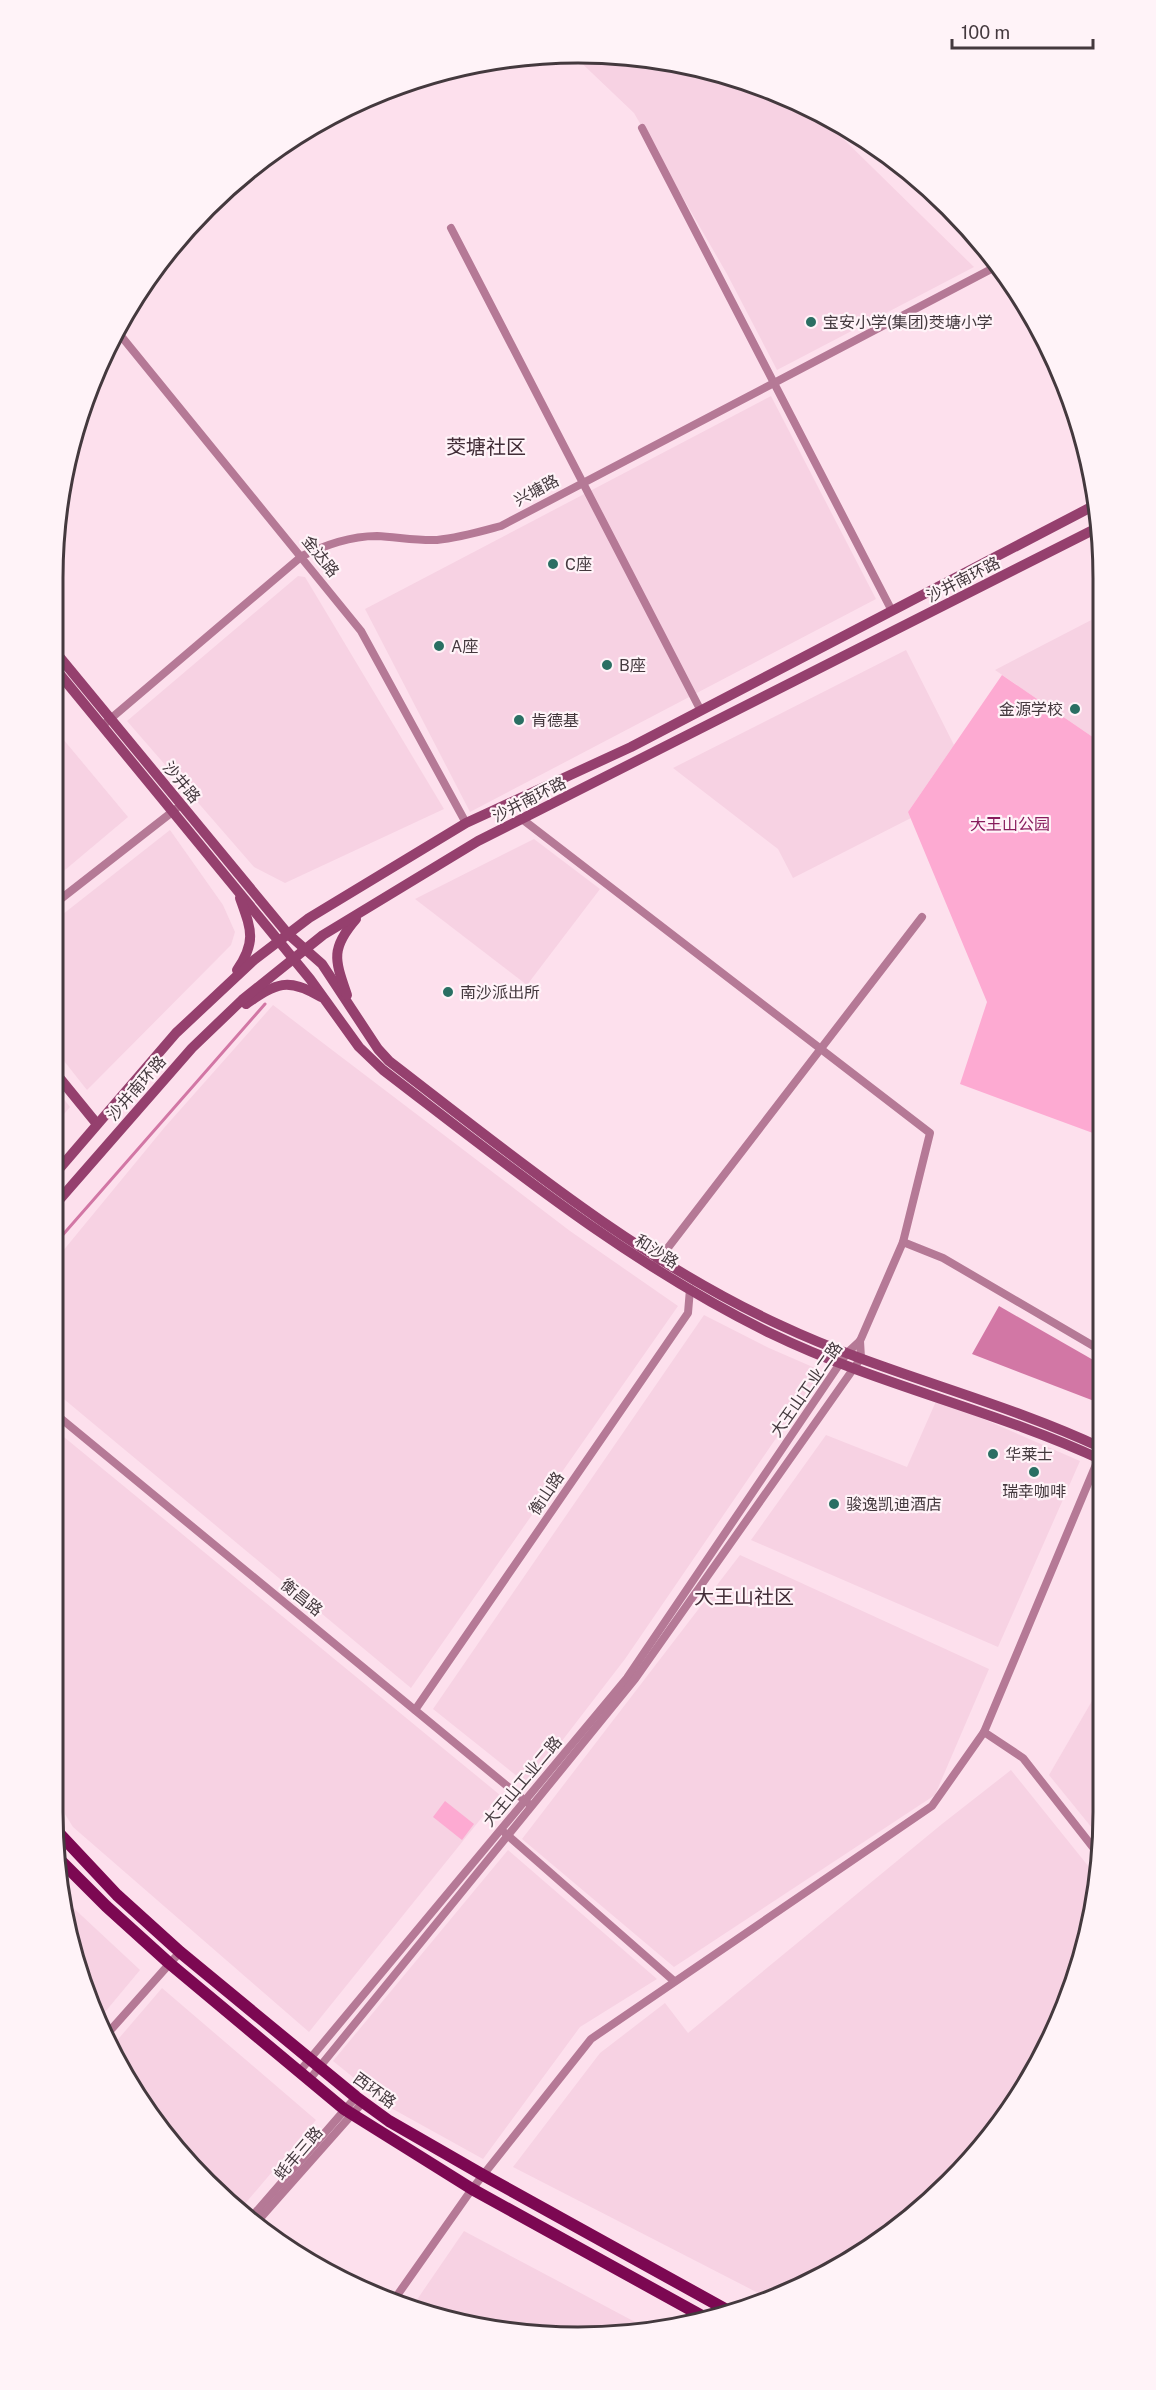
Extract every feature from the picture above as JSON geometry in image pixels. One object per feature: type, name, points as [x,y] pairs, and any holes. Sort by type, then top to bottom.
[{"type":"main road","name":"沙井南环路","points":[[63,1163],[152,1058],[227,984],[309,918],[466,823],[631,747],[1089,509]]},
{"type":"main road","name":"沙井南环路","points":[[63,1194],[168,1074],[218,1023],[293,958],[362,912],[478,842],[522,819],[1091,531]]},
{"type":"main road","name":"沙井路","points":[[63,664],[106,722],[283,937]]},
{"type":"main road","name":"沙井路","points":[[63,677],[106,722]]},
{"type":"main road","name":"沙井路","points":[[177,808],[237,889],[283,937]]},
{"type":"main road","points":[[227,984],[245,958],[251,940],[250,927],[237,889]]},
{"type":"main road","points":[[354,1012],[336,957],[341,938],[362,912]]},
{"type":"main road","name":"和沙路","points":[[283,937],[305,949],[322,964],[390,1061],[690,1289],[773,1334],[857,1362],[1093,1451]]},
{"type":"main road","name":"和沙路","points":[[283,937],[293,958],[359,1047],[383,1070],[566,1209],[656,1262],[844,1358]]},
{"type":"main road","points":[[218,1023],[277,985],[297,985],[325,1000]]},
{"type":"main road","points":[[63,1083],[97,1124]]},
{"type":"main road","name":"西环路","points":[[64,1838],[117,1895],[180,1952],[359,2100],[389,2121],[483,2175],[720,2306]]},
{"type":"main road","name":"西环路","points":[[66,1866],[106,1906],[170,1963],[348,2112],[472,2188],[696,2313]]},
{"type":"street","points":[[642,128],[892,611]]},
{"type":"street","points":[[451,228],[701,711]]},
{"type":"street","name":"兴塘路","points":[[106,722],[302,556],[326,545],[351,538],[376,536],[435,540],[468,536],[501,526],[991,269]]},
{"type":"street","name":"金达路","points":[[123,338],[361,631],[466,823]]},
{"type":"street","points":[[63,896],[177,808]]},
{"type":"street","points":[[522,819],[930,1133],[903,1242],[860,1341]]},
{"type":"street","points":[[656,1262],[922,917]]},
{"type":"street","points":[[903,1242],[943,1258],[1093,1346]]},
{"type":"street","name":"衡山路","points":[[415,1710],[688,1313],[690,1289]]},
{"type":"street","name":"大王山工业二路","points":[[304,2076],[504,1833],[627,1678],[844,1358],[860,1341]]},
{"type":"street","name":"大王山工业二路","points":[[528,1803],[635,1679],[857,1362],[860,1341]]},
{"type":"street","name":"衡昌路","points":[[63,1421],[528,1803]]},
{"type":"street","points":[[398,2294],[472,2188],[591,2039],[932,1806],[984,1732],[1093,1473]]},
{"type":"street","points":[[984,1732],[1023,1758],[1092,1846]]},
{"type":"street","points":[[504,1833],[674,1981]]},
{"type":"street","points":[[111,2029],[180,1952]]},
{"type":"street","name":"蚝丰三路","points":[[255,2213],[359,2100]]},
{"type":"street","name":"蚝丰三路","points":[[260,2218],[348,2112]]},
{"type":"shaded area","points":[[582,63],[645,67],[678,73],[744,90],[806,116],[837,133],[974,267],[777,370],[727,274],[634,113]]},
{"type":"shaded area","points":[[771,396],[876,599],[470,812],[365,609]]},
{"type":"shaded area","points":[[298,576],[305,577],[444,809],[285,883],[254,867],[127,721]]},
{"type":"shaded area","name":"金源学校","points":[[1093,619],[1093,737],[995,670]]},
{"type":"shaded area","points":[[906,650],[954,745],[908,812],[911,818],[793,878],[778,849],[673,768]]},
{"type":"shaded area","points":[[63,739],[128,817],[63,872]]},
{"type":"shaded area","points":[[170,830],[223,905],[235,932],[231,945],[87,1090],[63,1060],[63,914]]},
{"type":"shaded area","points":[[534,839],[600,889],[527,985],[415,899]]},
{"type":"shaded area","points":[[273,1005],[570,1231],[678,1306],[411,1688],[63,1398],[63,1251],[164,1128]]},
{"type":"shaded area","points":[[63,1098],[70,1107],[63,1115]]},
{"type":"shaded area","points":[[999,1306],[1093,1360],[1093,1401],[972,1354]]},
{"type":"shaded area","points":[[704,1315],[769,1348],[822,1371],[625,1659],[528,1785],[433,1709]]},
{"type":"shaded area","points":[[937,1399],[1080,1461],[998,1647],[751,1540],[826,1435],[907,1467]]},
{"type":"shaded area","points":[[63,1436],[500,1795],[309,2032],[73,1827],[63,1811]]},
{"type":"shaded area","points":[[740,1555],[989,1669],[935,1795],[674,1967],[522,1839]]},
{"type":"shaded area","points":[[1093,1699],[1093,1829],[1049,1775]]},
{"type":"shaded area","points":[[1011,1770],[1090,1868],[1089,1879],[1066,1978],[1040,2040],[1024,2070],[987,2126],[965,2152],[918,2199],[892,2221],[836,2258],[760,2294],[513,2167],[600,2053],[665,2003],[688,2033]]},
{"type":"shaded area","points":[[508,1850],[657,1979],[580,2027],[483,2159],[391,2108],[333,2061]]},
{"type":"shaded area","points":[[72,1907],[140,1970],[104,2013],[90,1978]]},
{"type":"shaded area","points":[[162,1988],[316,2120],[244,2204],[214,2176],[169,2126],[132,2070],[117,2041]]},
{"type":"shaded area","points":[[464,2231],[638,2324],[578,2327],[511,2323],[416,2301]]},
{"type":"green space","name":"大王山公园","points":[[1002,675],[1093,737],[1093,1133],[960,1084],[987,1002],[908,812]]},
{"type":"green space","points":[[445,1801],[474,1824],[462,1840],[433,1817]]},
{"type":"waterway","points":[[63,1235],[265,1004]]},
{"type":"place","name":"宝安小学(集团)茭塘小学","points":[[811,322]]},
{"type":"place","name":"C座","points":[[553,564]]},
{"type":"place","name":"A座","points":[[439,646]]},
{"type":"place","name":"B座","points":[[607,665]]},
{"type":"place","name":"金源学校","points":[[1075,709]]},
{"type":"place","name":"肯德基","points":[[519,720]]},
{"type":"place","name":"南沙派出所","points":[[448,992]]},
{"type":"place","name":"华莱士","points":[[993,1454]]},
{"type":"place","name":"瑞幸咖啡","points":[[1034,1472]]},
{"type":"place","name":"骏逸凯迪酒店","points":[[834,1504]]},
{"type":"district","name":"茭塘社区","points":[[486,447]]},
{"type":"district","name":"大王山社区","points":[[744,1597]]}]
